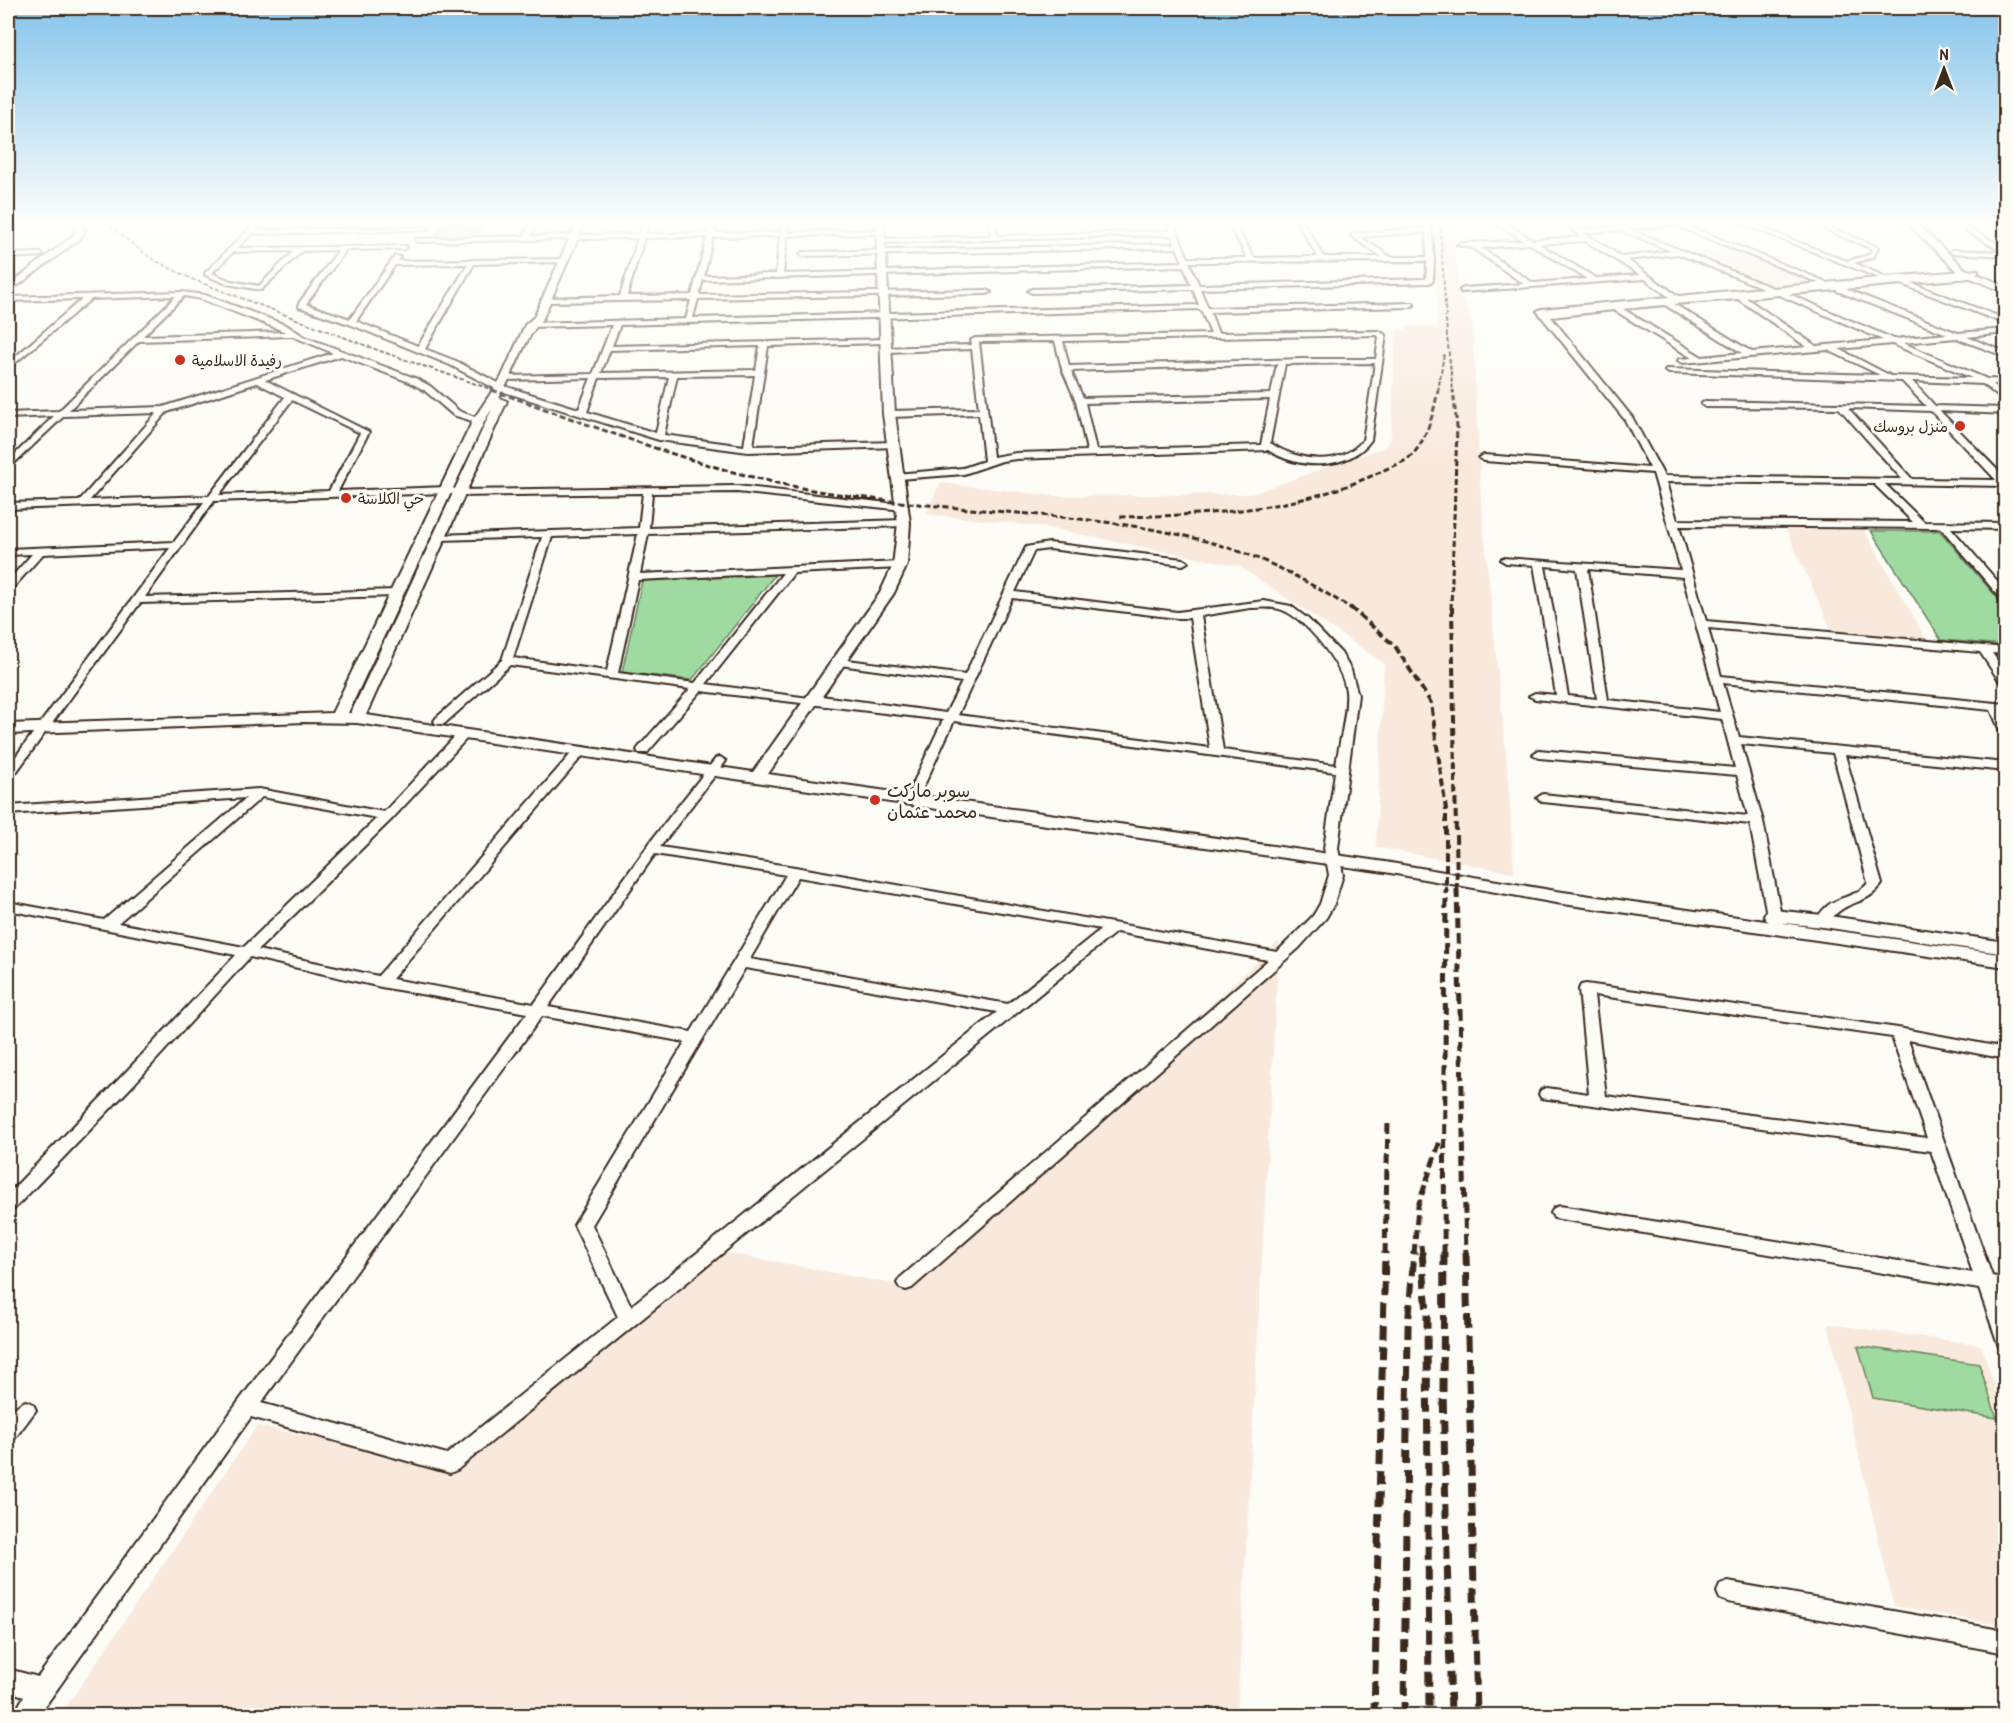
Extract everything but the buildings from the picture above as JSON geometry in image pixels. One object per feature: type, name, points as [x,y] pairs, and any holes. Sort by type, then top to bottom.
[{"type":"street","points":[[8,367],[83,302]]},
{"type":"street","points":[[8,466],[174,302]]},
{"type":"street","points":[[217,302],[283,327],[293,334],[339,354],[417,383],[427,388],[456,413],[478,420]]},
{"type":"street","points":[[304,302],[302,305],[352,322],[465,369],[582,413],[659,437],[748,449],[894,445]]},
{"type":"street","points":[[352,322],[365,302]]},
{"type":"street","points":[[420,350],[448,302]]},
{"type":"street","points":[[530,325],[528,319],[537,302]]},
{"type":"street","points":[[350,713],[440,537],[478,420],[503,383],[530,325],[538,318],[544,302]]},
{"type":"street","points":[[688,320],[693,302]]},
{"type":"street","points":[[761,772],[887,593],[900,565],[904,523],[903,507],[889,414],[883,302]]},
{"type":"street","points":[[970,302],[971,313]]},
{"type":"street","points":[[1036,302],[1039,312]]},
{"type":"street","points":[[1201,302],[1215,335]]},
{"type":"street","points":[[1544,314],[1657,302]]},
{"type":"street","points":[[1544,314],[1660,302]]},
{"type":"street","points":[[1673,302],[1749,354]]},
{"type":"street","points":[[1748,302],[1813,348]]},
{"type":"street","points":[[1802,302],[1985,381],[2006,401]]},
{"type":"street","points":[[1875,302],[2006,355]]},
{"type":"street","points":[[1954,302],[2006,322]]},
{"type":"street","points":[[530,325],[971,313],[1410,305]]},
{"type":"street","points":[[1616,308],[1700,359]]},
{"type":"street","points":[[1544,314],[1629,419],[1659,475],[1743,772],[1775,922]]},
{"type":"street","points":[[582,413],[617,322]]},
{"type":"street","points":[[1682,361],[2006,331]]},
{"type":"street","points":[[899,476],[964,471],[1016,456],[1268,447],[1300,459],[1316,461],[1341,458],[1358,450],[1366,440],[1383,337],[1382,334],[1375,332],[975,340],[990,462]]},
{"type":"street","points":[[137,339],[293,334]]},
{"type":"street","points":[[1058,338],[1066,369],[1080,401],[1092,453]]},
{"type":"street","points":[[748,449],[764,344]]},
{"type":"street","points":[[607,348],[764,344],[976,347]]},
{"type":"street","points":[[1829,347],[1891,378]]},
{"type":"street","points":[[8,415],[164,410],[339,354]]},
{"type":"street","points":[[1066,369],[1378,361]]},
{"type":"street","points":[[1268,447],[1264,442],[1281,362]]},
{"type":"street","points":[[1669,371],[2006,382]]},
{"type":"street","points":[[503,383],[595,376],[761,372]]},
{"type":"street","points":[[659,437],[674,374]]},
{"type":"street","points":[[1904,378],[2005,483]]},
{"type":"street","points":[[258,380],[365,432],[332,494]]},
{"type":"street","points":[[350,713],[397,593],[454,492],[501,401],[503,383]]},
{"type":"street","points":[[8,775],[211,499],[291,395]]},
{"type":"street","points":[[1080,401],[1273,396]]},
{"type":"street","points":[[1704,404],[1841,405],[2006,411]]},
{"type":"street","points":[[1841,405],[1910,482]]},
{"type":"street","points":[[82,503],[164,410]]},
{"type":"street","points":[[889,414],[982,411]]},
{"type":"street","points":[[1484,458],[1659,475],[1877,482],[2005,483]]},
{"type":"street","points":[[1877,482],[1921,525]]},
{"type":"street","points":[[8,506],[332,494],[747,490],[903,507]]},
{"type":"street","points":[[612,675],[644,531],[648,491]]},
{"type":"street","points":[[440,537],[904,523]]},
{"type":"street","points":[[1674,523],[2006,525]]},
{"type":"street","points":[[1943,525],[2006,598]]},
{"type":"street","points":[[440,721],[507,661],[548,534]]},
{"type":"street","points":[[8,552],[178,545]]},
{"type":"street","points":[[916,790],[1030,549],[1038,547],[1183,562]]},
{"type":"street","points":[[8,586],[40,551]]},
{"type":"street","points":[[1506,560],[1688,574]]},
{"type":"street","points":[[1539,562],[1563,699]]},
{"type":"street","points":[[634,578],[900,565]]},
{"type":"street","points":[[1582,566],[1603,703]]},
{"type":"street","points":[[643,750],[698,687],[791,570]]},
{"type":"street","points":[[137,600],[397,593]]},
{"type":"street","points":[[906,1283],[1308,932],[1327,904],[1336,875],[1331,854],[1340,769],[1352,695],[1344,666],[1331,647],[1290,609],[1280,605],[1263,604],[1195,615],[1168,614],[1009,594]]},
{"type":"street","points":[[1195,615],[1217,753]]},
{"type":"street","points":[[1702,624],[2006,651]]},
{"type":"street","points":[[1984,649],[2006,683]]},
{"type":"street","points":[[507,661],[1340,769]]},
{"type":"street","points":[[840,662],[968,679]]},
{"type":"street","points":[[1718,679],[2001,707],[2006,731]]},
{"type":"street","points":[[1535,696],[1728,716]]},
{"type":"street","points":[[350,713],[464,734],[580,751],[761,772],[1331,854]]},
{"type":"street","points":[[8,720],[46,723],[350,713],[440,721],[643,750],[716,766]]},
{"type":"street","points":[[8,729],[46,723]]},
{"type":"street","points":[[8,1204],[247,952],[387,816],[464,734]]},
{"type":"street","points":[[1734,740],[2006,768]]},
{"type":"street","points":[[1823,921],[1825,914],[1836,904],[1862,896],[1875,884],[1838,750]]},
{"type":"street","points":[[381,982],[580,751]]},
{"type":"street","points":[[1539,754],[1743,772]]},
{"type":"street","points":[[24,1716],[246,1407],[538,1010],[652,850],[716,766]]},
{"type":"street","points":[[761,772],[916,790],[1331,854],[1556,897],[1775,922],[2006,961]]},
{"type":"street","points":[[8,810],[259,794],[387,816]]},
{"type":"street","points":[[108,924],[259,794]]},
{"type":"street","points":[[1542,798],[1755,821]]},
{"type":"street","points":[[652,850],[1114,926],[1279,957]]},
{"type":"street","points":[[628,1318],[583,1225],[795,872]]},
{"type":"street","points":[[8,906],[247,952],[381,982],[695,1038]]},
{"type":"street","points":[[1775,922],[1823,921],[2006,948]]},
{"type":"street","points":[[246,1407],[450,1464],[1114,926]]},
{"type":"street","points":[[740,962],[1013,1010]]},
{"type":"street","points":[[1598,1101],[1586,989],[1898,1033],[2006,1054]]},
{"type":"street","points":[[1898,1033],[2006,1341]]},
{"type":"street","points":[[1547,1094],[1937,1146]]},
{"type":"street","points":[[1560,1213],[2006,1286]]},
{"type":"street","points":[[8,1432],[26,1410]]},
{"type":"street","points":[[1728,1592],[2006,1642]]},
{"type":"street","points":[[8,1680],[42,1690]]},
{"type":"shaded area","points":[[1437,302],[1464,302],[1472,319],[1481,502],[1508,776],[1514,873],[1376,847],[1384,663],[1239,566],[1038,526],[926,514],[940,483],[1056,496],[1251,494],[1385,447],[1391,439],[1396,330],[1406,330],[1406,326],[1438,327]]},
{"type":"shaded area","points":[[1786,529],[1864,530],[1926,639],[1832,631]]},
{"type":"shaded area","points":[[1279,941],[1237,1715],[60,1716],[257,1426],[450,1464],[712,1250],[910,1287]]},
{"type":"shaded area","points":[[1828,1324],[1981,1345],[2005,1416],[2005,1626],[1894,1606]]},
{"type":"green space","points":[[1871,531],[1940,531],[2005,607],[2005,645],[1941,640]]},
{"type":"green space","points":[[775,575],[692,680],[622,672],[642,581]]},
{"type":"green space","points":[[1858,1346],[1979,1364],[1997,1418],[1873,1398]]},
{"type":"railway","points":[[253,302],[380,351],[496,391]]},
{"type":"railway","points":[[1445,302],[1453,391]]},
{"type":"railway","points":[[1438,391],[1444,354]]},
{"type":"railway","points":[[492,390],[690,459],[812,490],[893,501],[1114,523],[1198,539],[1265,561],[1352,609]]},
{"type":"railway","points":[[1120,517],[1187,515],[1254,508],[1287,503],[1351,484],[1399,464],[1414,453],[1427,431],[1438,390]]},
{"type":"railway","points":[[1451,609],[1457,427],[1453,390]]},
{"type":"railway","points":[[1350,607],[1395,646],[1431,703],[1446,810],[1446,889]]},
{"type":"railway","points":[[1452,607],[1457,890]]},
{"type":"railway","points":[[1444,1254],[1446,889]]},
{"type":"railway","points":[[1457,889],[1466,1254]]},
{"type":"railway","points":[[1385,1254],[1388,1121]]},
{"type":"railway","points":[[1414,1254],[1418,1206],[1440,1141]]},
{"type":"railway","points":[[1421,1245],[1422,1254]]},
{"type":"railway","points":[[1374,1716],[1385,1252]]},
{"type":"railway","points":[[1404,1716],[1408,1327],[1414,1252]]},
{"type":"railway","points":[[1422,1252],[1427,1313],[1429,1716]]},
{"type":"railway","points":[[1444,1252],[1443,1391],[1451,1716]]},
{"type":"railway","points":[[1466,1252],[1477,1716]]},
{"type":"place","name":"رفيدة الاسلامية","points":[[180,360]]},
{"type":"place","name":"منزل بروسك","points":[[1960,426]]},
{"type":"place","name":"حي الكلاسة","points":[[346,498]]},
{"type":"place","name":"سوبر ماركت محمد عثمان","points":[[875,800]]}]
